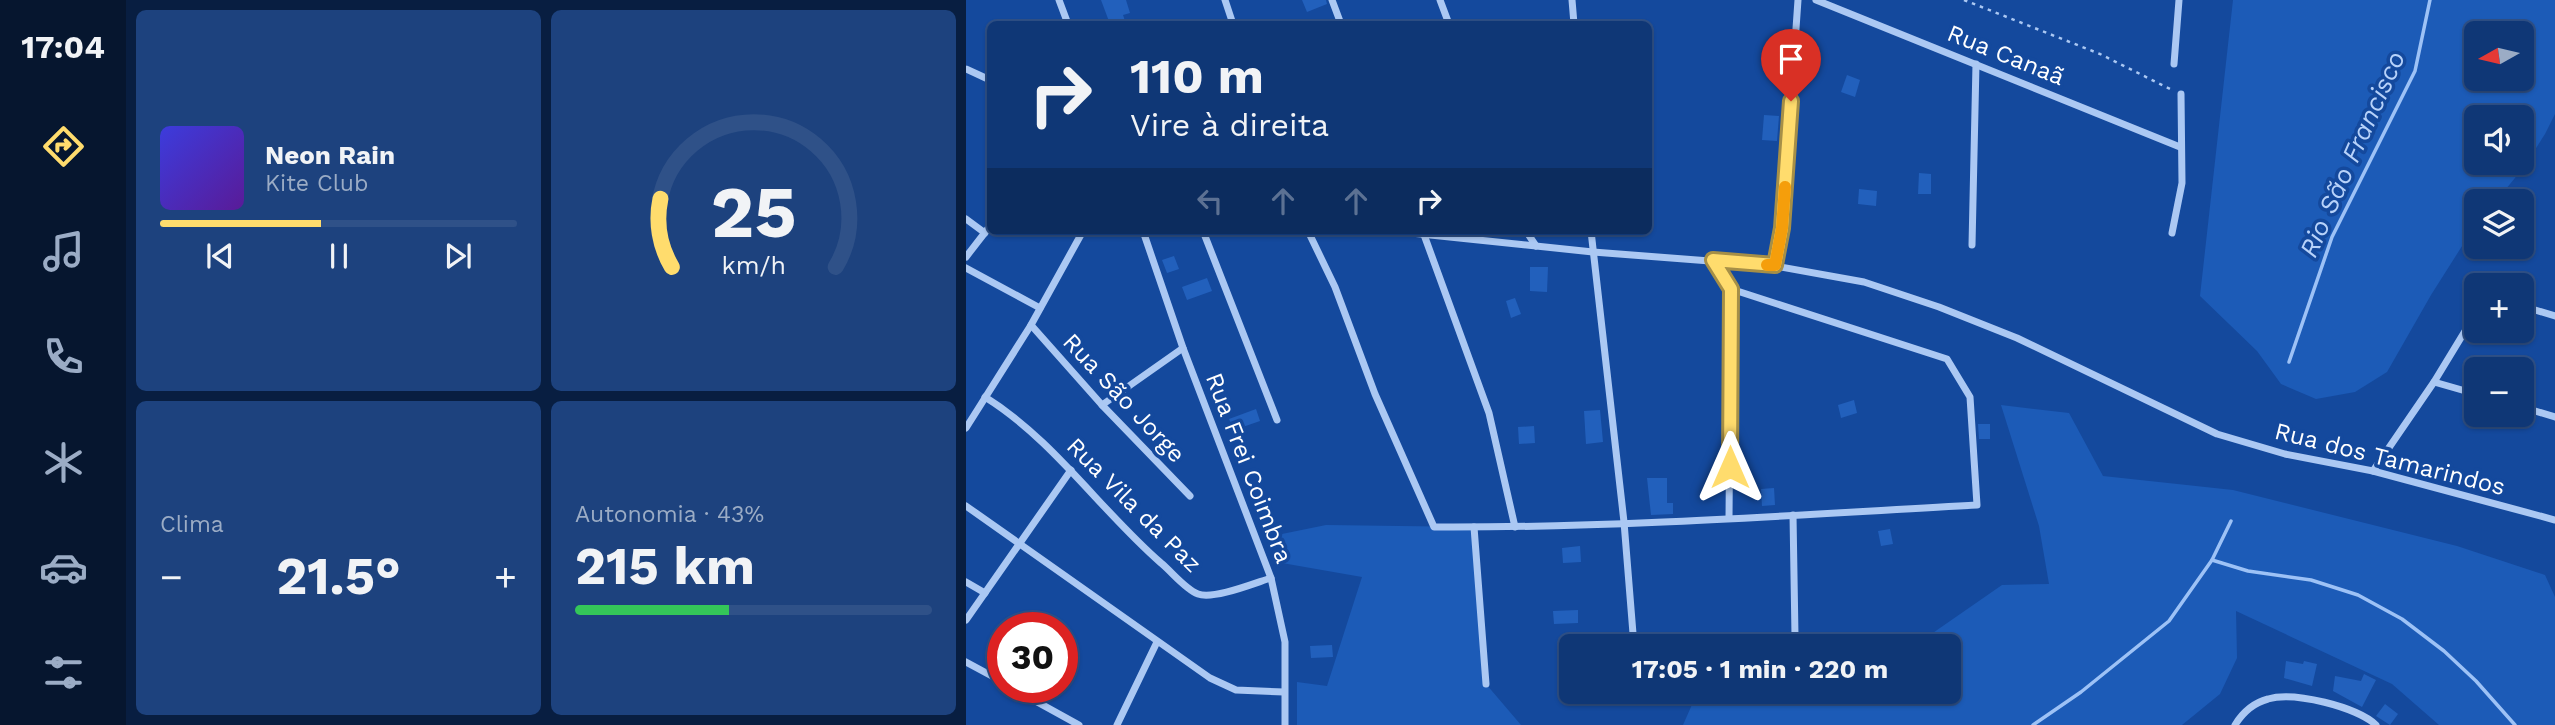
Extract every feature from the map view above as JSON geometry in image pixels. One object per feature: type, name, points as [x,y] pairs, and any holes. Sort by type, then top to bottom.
[{"type":"street","points":[[1059,0],[1067,21]]},
{"type":"street","points":[[1225,0],[1232,21]]},
{"type":"street","points":[[1332,0],[1340,21]]},
{"type":"street","points":[[1440,0],[1448,21]]},
{"type":"street","points":[[1572,0],[1574,21]]},
{"type":"street","points":[[1775,265],[1782,228],[1798,0]]},
{"type":"street","name":"Rua Canaã","points":[[1816,0],[2180,147]]},
{"type":"street","points":[[2174,64],[2179,0]]},
{"type":"street","points":[[1972,245],[1976,64]]},
{"type":"street","points":[[966,69],[987,78]]},
{"type":"street","points":[[2172,233],[2182,183],[2181,94]]},
{"type":"street","points":[[966,219],[985,233]]},
{"type":"street","points":[[966,257],[987,230]]},
{"type":"street","points":[[966,428],[1031,325],[1081,235]]},
{"type":"street","name":"Rua Frei Coimbra","points":[[1144,235],[1183,348],[1271,578],[1285,642],[1285,725]]},
{"type":"street","points":[[1205,235],[1277,421]]},
{"type":"street","points":[[1310,235],[1335,287],[1375,394],[1434,527],[1515,527],[1729,519],[1977,505],[1970,397],[1947,359],[1731,289]]},
{"type":"street","points":[[1424,235],[1489,413],[1515,527]]},
{"type":"street","name":"Rua dos Tamarindos","points":[[1440,235],[1593,252],[1775,265],[1864,282],[1939,307],[2017,338],[2217,434],[2285,454],[2374,471],[2555,520]]},
{"type":"street","points":[[1529,235],[1536,246]]},
{"type":"street","points":[[1591,235],[1624,522],[1633,634]]},
{"type":"street","points":[[1713,260],[1731,289],[1729,519]]},
{"type":"street","points":[[966,268],[1040,308]]},
{"type":"street","points":[[2534,310],[2555,316]]},
{"type":"street","name":"Rua São Jorge","points":[[1031,325],[1102,405],[1190,496]]},
{"type":"street","points":[[2374,471],[2464,333]]},
{"type":"street","points":[[1102,405],[1183,348]]},
{"type":"street","points":[[2434,382],[2464,391]]},
{"type":"street","name":"Rua Vila da Paz","points":[[985,397],[1012,415],[1072,470],[1139,543],[1197,594],[1215,594],[1271,578]]},
{"type":"street","points":[[2534,411],[2555,417]]},
{"type":"street","points":[[966,620],[1072,470]]},
{"type":"street","points":[[966,506],[1210,678],[1236,690],[1284,692]]},
{"type":"street","points":[[1793,515],[1795,634]]},
{"type":"street","points":[[1475,527],[1486,684]]},
{"type":"street","points":[[966,582],[985,593]]},
{"type":"street","points":[[1116,725],[1157,642]]},
{"type":"street","points":[[966,662],[987,673]]},
{"type":"street","points":[[2235,725],[2249,707],[2268,699],[2287,696],[2356,712],[2376,725]]},
{"type":"street","points":[[1039,703],[1079,725]]},
{"type":"path","points":[[1965,0],[2100,54],[2181,94]]},
{"type":"shaded area","points":[[2233,0],[2555,0],[2555,114],[2534,151],[2534,105],[2464,105],[2464,175],[2517,175],[2506,189],[2464,189],[2464,243],[2387,372],[2355,392],[2316,399],[2281,384],[2257,351],[2200,296]]},
{"type":"shaded area","points":[[2001,405],[2069,413],[2103,476],[2233,490],[2457,546],[2545,575],[2555,597],[2555,725],[2439,725],[2392,684],[2236,611],[2237,658],[2220,694],[2182,725],[1683,725],[1692,704],[1961,704],[1961,634],[1931,634],[2002,585],[2049,584],[2039,526]]},
{"type":"shaded area","points":[[1326,525],[1474,527],[1486,684],[1521,725],[1297,725],[1297,682],[1327,686],[1362,577],[1282,563],[1277,535]]},
{"type":"building","points":[[1101,0],[1126,0],[1130,13],[1123,15],[1125,21],[1109,21]]},
{"type":"building","points":[[1302,0],[1326,0],[1327,4],[1307,12]]},
{"type":"building","points":[[1847,75],[1860,80],[1855,97],[1841,92]]},
{"type":"building","points":[[1764,115],[1779,116],[1777,141],[1762,140]]},
{"type":"building","points":[[1919,173],[1931,174],[1931,194],[1918,194]]},
{"type":"building","points":[[1859,189],[1877,191],[1876,206],[1858,204]]},
{"type":"building","points":[[1174,256],[1179,269],[1167,273],[1162,260]]},
{"type":"building","points":[[1530,267],[1548,267],[1547,292],[1530,291]]},
{"type":"building","points":[[1207,278],[1212,291],[1187,300],[1182,287]]},
{"type":"building","points":[[1515,298],[1521,314],[1511,318],[1506,301]]},
{"type":"building","points":[[1854,400],[1857,413],[1841,418],[1838,405]]},
{"type":"building","points":[[1256,409],[1260,421],[1234,430],[1229,419]]},
{"type":"building","points":[[1600,410],[1603,442],[1586,444],[1584,411]]},
{"type":"building","points":[[1978,424],[1990,424],[1990,439],[1979,439]]},
{"type":"building","points":[[1534,426],[1535,443],[1519,444],[1518,427]]},
{"type":"building","points":[[1647,478],[1667,478],[1667,503],[1673,503],[1673,514],[1651,515]]},
{"type":"building","points":[[1774,488],[1775,505],[1762,506],[1761,489]]},
{"type":"building","points":[[1890,529],[1893,544],[1881,546],[1878,531]]},
{"type":"building","points":[[1580,546],[1581,562],[1563,563],[1562,548]]},
{"type":"building","points":[[1578,610],[1578,623],[1554,624],[1553,611]]},
{"type":"building","points":[[1686,632],[1686,634],[1665,634]]},
{"type":"building","points":[[1332,645],[1333,657],[1311,658],[1310,646]]},
{"type":"building","points":[[2286,661],[2317,664],[2312,686],[2284,678]]},
{"type":"building","points":[[2364,674],[2376,680],[2362,707],[2333,691],[2335,676],[2361,681]]},
{"type":"building","points":[[2385,704],[2398,714],[2390,725],[2376,716]]},
{"type":"waterway","name":"Rio São Francisco","points":[[2289,362],[2332,237],[2415,71],[2430,0]]},
{"type":"waterway","name":"Rio São Francisco","points":[[2033,725],[2081,692],[2169,621],[2212,560],[2231,521]]},
{"type":"waterway","points":[[2212,560],[2248,571],[2311,580],[2358,595],[2402,619],[2444,651],[2476,681],[2515,725]]},
{"type":"slow traffic","points":[[1767,265],[1775,265],[1782,228],[1785,187]]},
{"type":"route","points":[[1730,467],[1731,289],[1713,260],[1775,265],[1782,228],[1791,101]]}]
